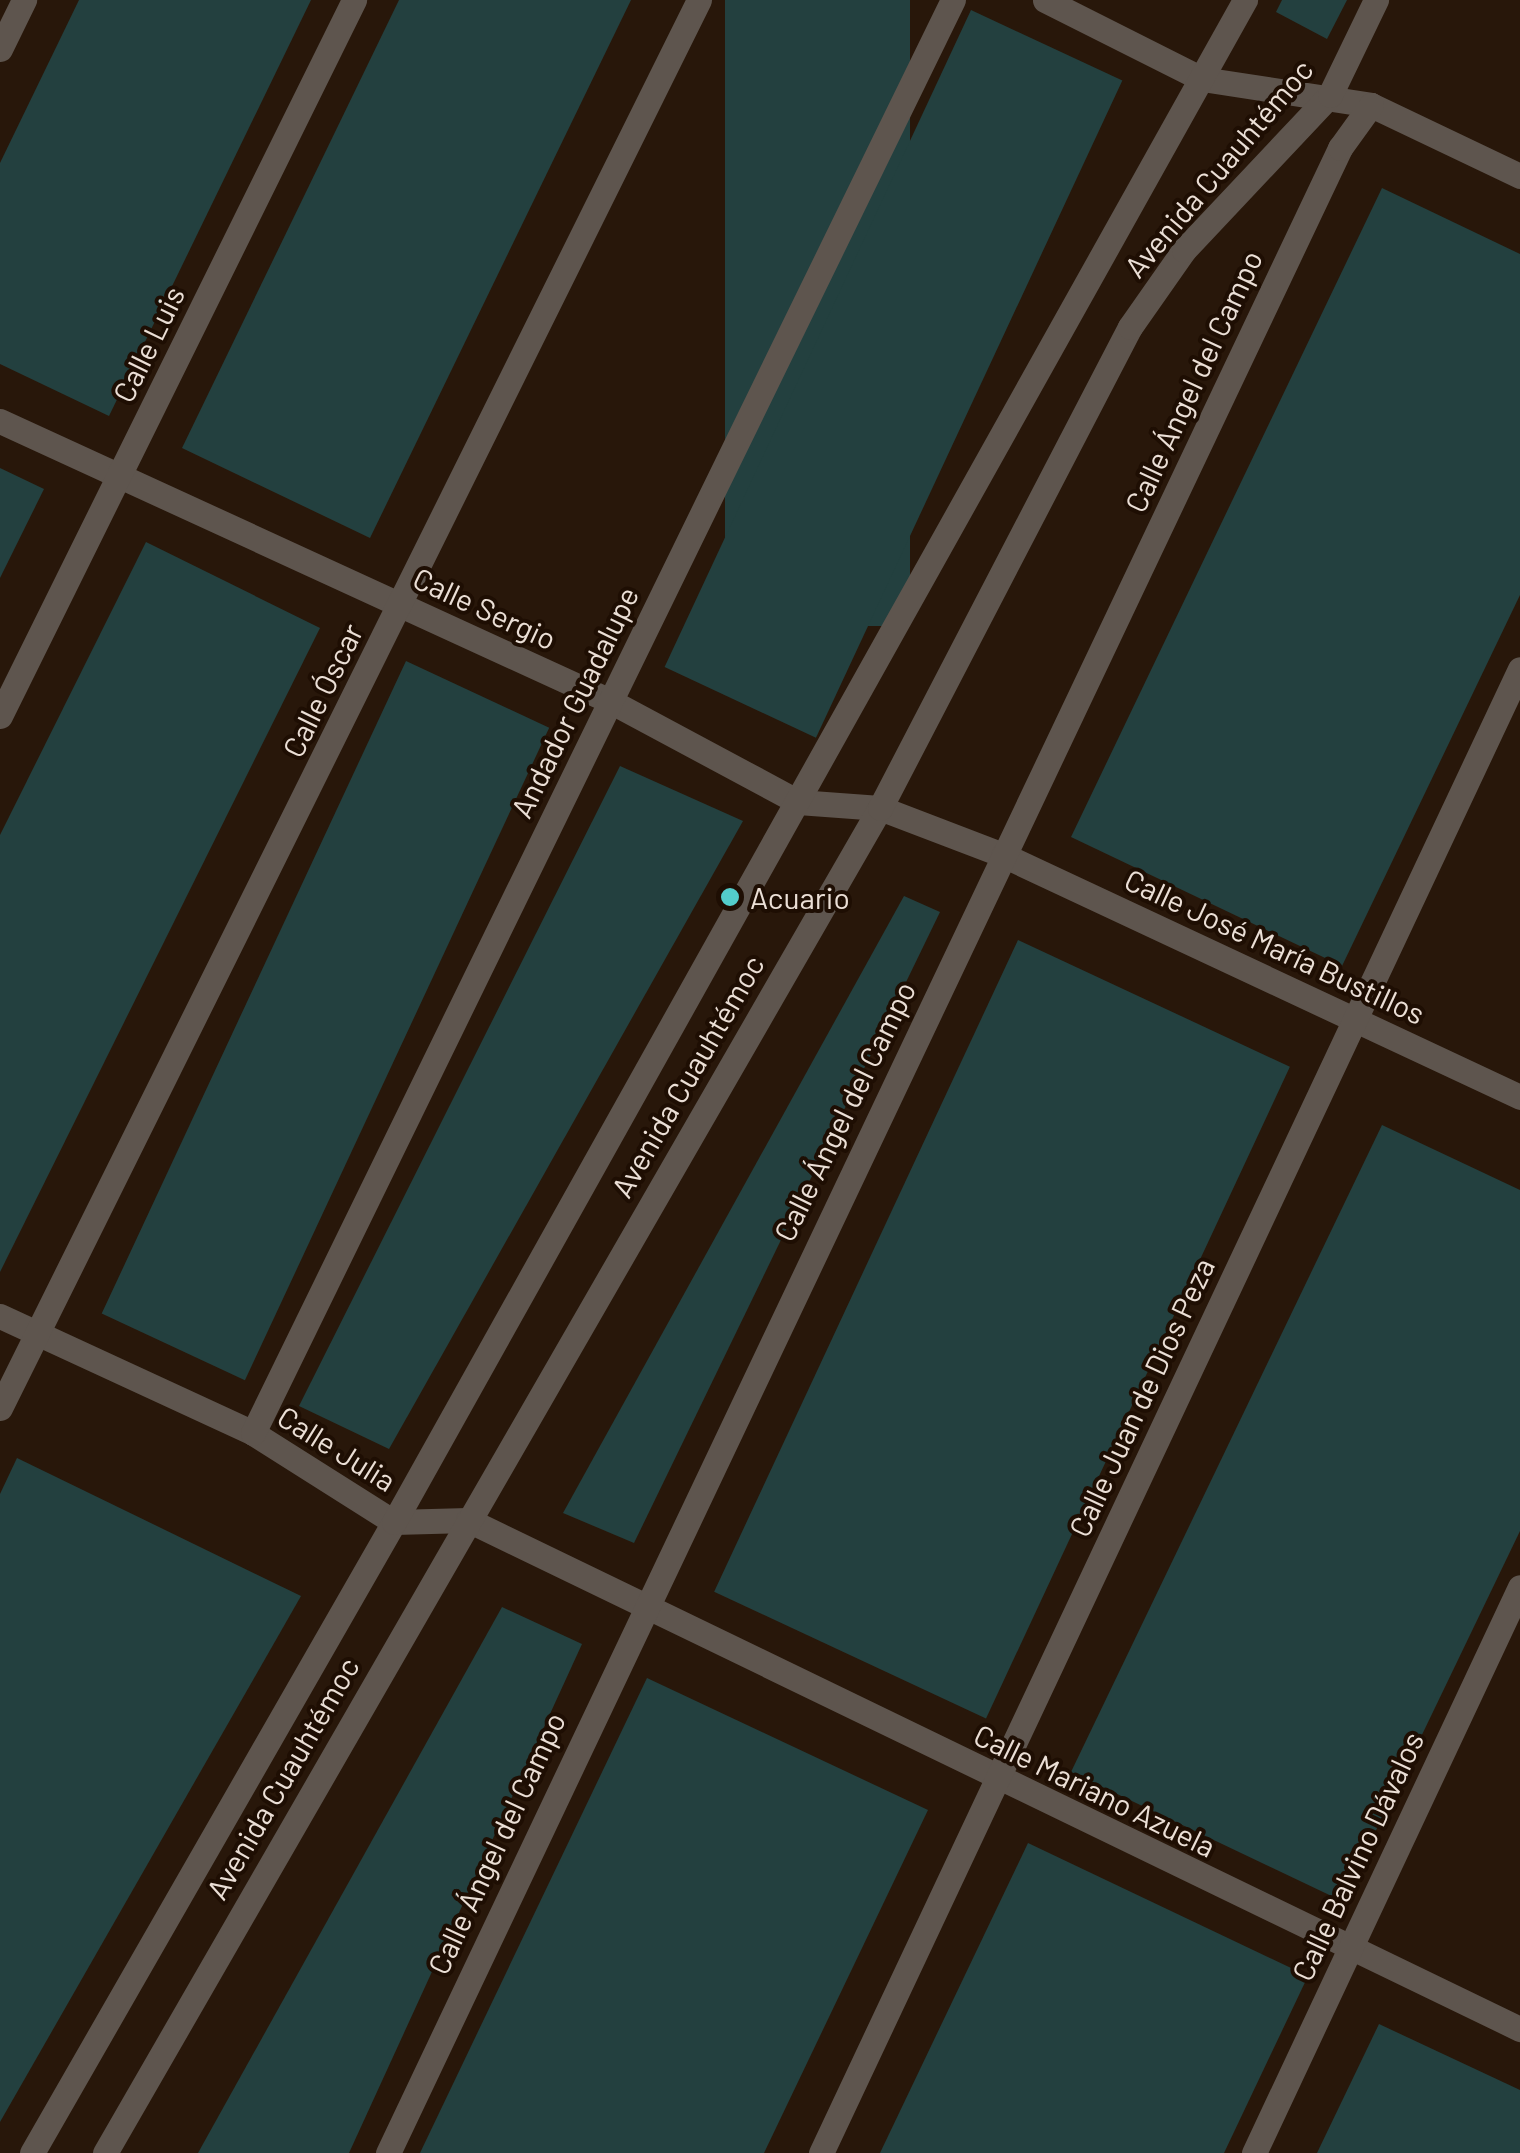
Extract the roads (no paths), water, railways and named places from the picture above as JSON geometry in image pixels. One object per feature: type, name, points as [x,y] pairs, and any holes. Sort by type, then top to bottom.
[{"type":"street","points":[[0,49],[24,0]]},
{"type":"street","name":"Calle Luis","points":[[0,716],[354,0]]},
{"type":"street","name":"Calle Óscar","points":[[0,1408],[700,0]]},
{"type":"street","name":"Andador Guadalupe","points":[[253,1432],[953,0]]},
{"type":"street","points":[[1046,0],[1202,79],[1330,94],[1371,105],[1520,176]]},
{"type":"street","name":"Avenida Cuauhtémoc","points":[[32,2153],[394,1522],[1244,0]]},
{"type":"street","name":"Avenida Cuauhtémoc","points":[[104,2153],[880,808],[1130,326],[1184,250],[1330,94],[1376,0]]},
{"type":"street","name":"Calle Ángel del Campo","points":[[388,2153],[643,1606],[1340,148],[1371,105]]},
{"type":"street","name":"Calle Sergio","points":[[0,421],[610,702],[798,802],[880,808],[1003,855]]},
{"type":"street","name":"Calle Juan de Dios Peza","points":[[822,2153],[1520,669]]},
{"type":"street","name":"Calle José María Bustillos","points":[[1003,855],[1520,1097]]},
{"type":"street","name":"Calle Julia","points":[[0,1316],[253,1432],[394,1522],[468,1520],[643,1606]]},
{"type":"street","name":"Calle Balvino Dávalos","points":[[1254,2153],[1520,1587]]},
{"type":"street","name":"Calle Mariano Azuela","points":[[643,1606],[1349,1950],[1520,2029]]},
{"type":"place","name":"Acuario","points":[[730,897]]}]
